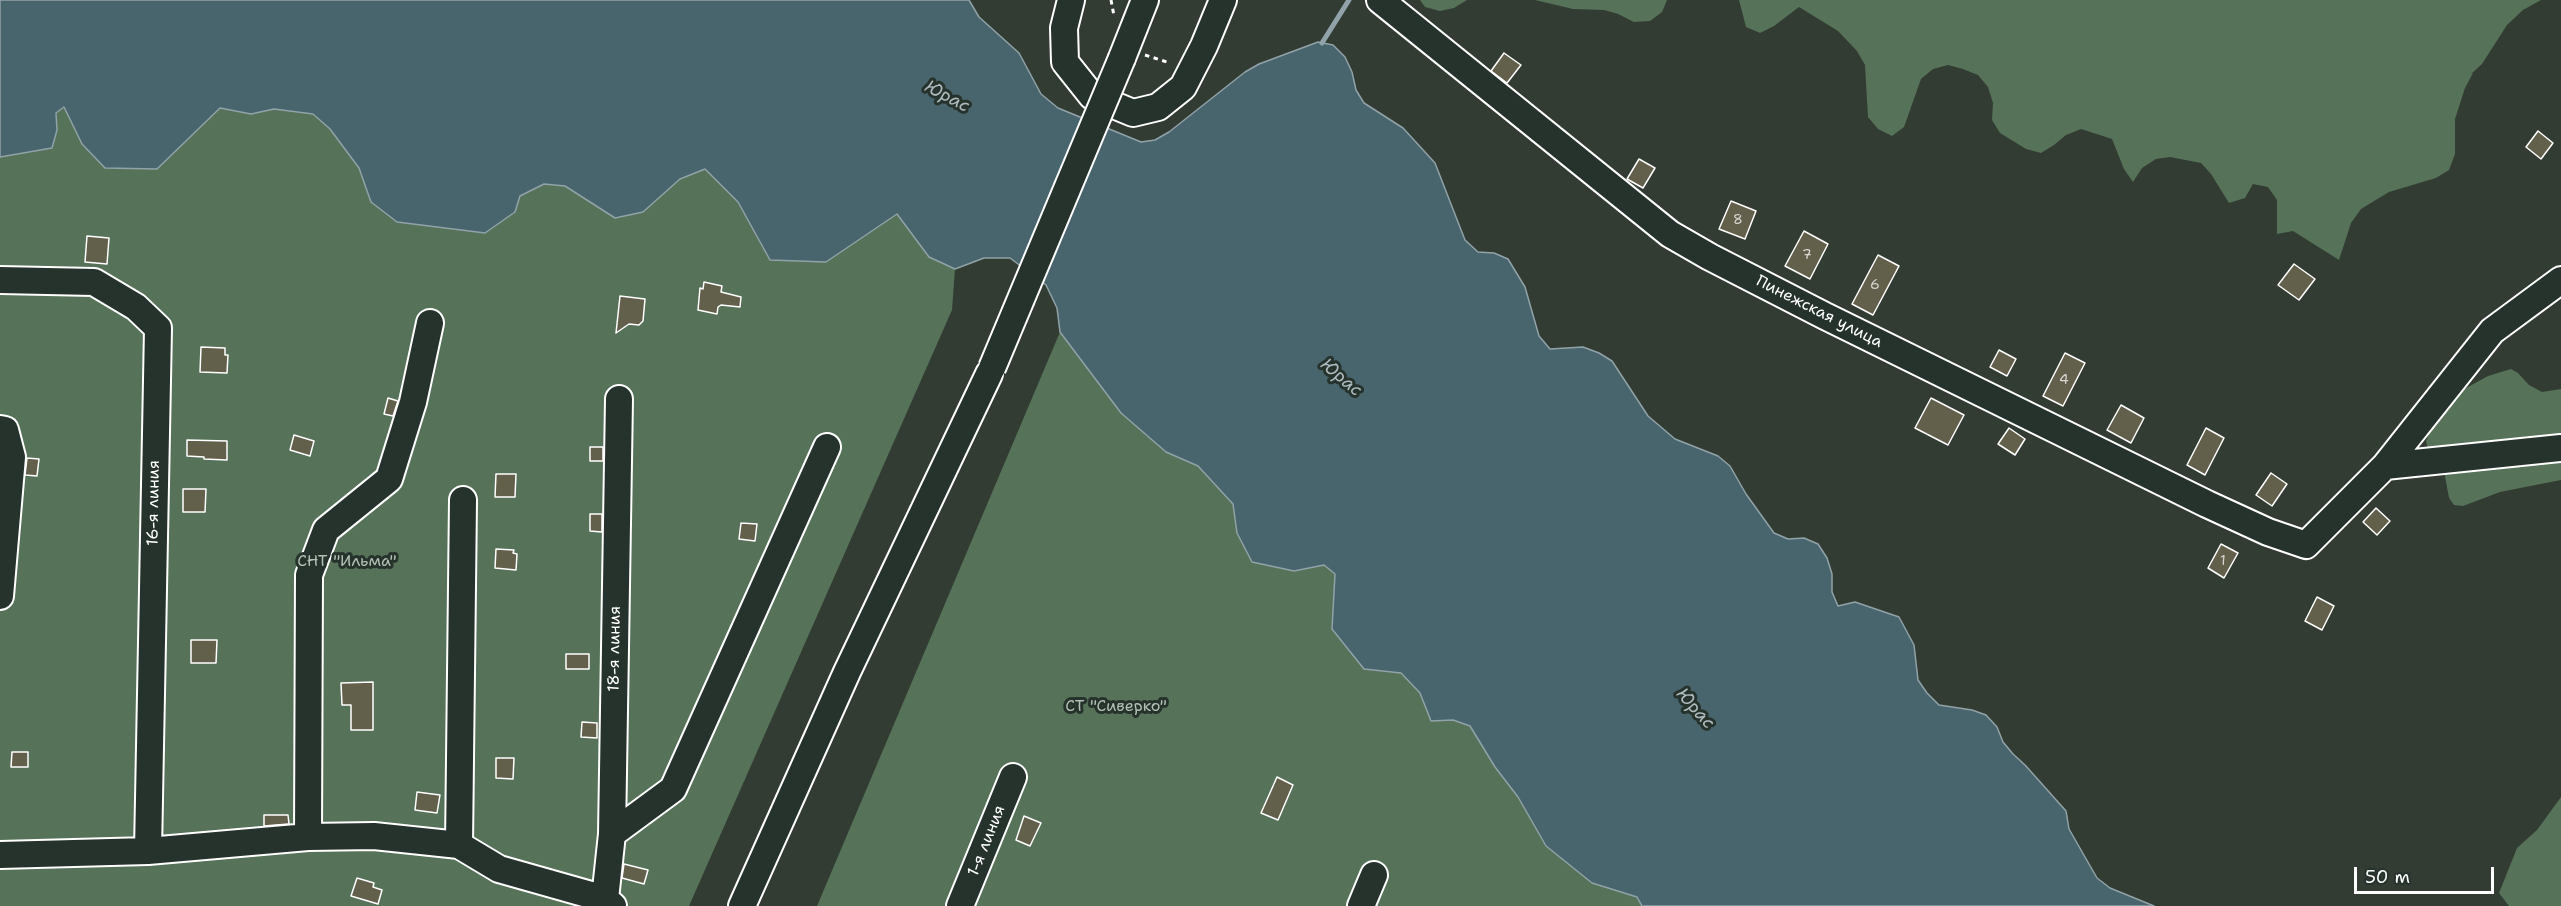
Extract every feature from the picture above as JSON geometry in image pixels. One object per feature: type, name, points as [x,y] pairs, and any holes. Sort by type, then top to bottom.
[{"type":"street","points":[[1071,0],[1064,28],[1065,62],[1092,96],[1133,113],[1158,107],[1183,87],[1204,46],[1223,0]]},
{"type":"street","points":[[742,906],[847,672],[990,371],[1130,55],[1145,0]]},
{"type":"street","name":"Пинежская улица","points":[[1380,0],[1680,240],[1825,316],[2207,504],[2268,532],[2306,545],[2385,466]]},
{"type":"street","name":"16-я линия","points":[[0,280],[94,282],[136,307],[158,328],[148,851]]},
{"type":"street","points":[[2385,466],[2492,331],[2561,280]]},
{"type":"street","points":[[308,837],[309,575],[326,530],[389,479],[413,402],[430,323]]},
{"type":"street","name":"18-я линия","points":[[609,902],[619,399]]},
{"type":"street","points":[[0,429],[4,430],[12,456],[0,596]]},
{"type":"street","points":[[612,834],[673,789],[827,447]]},
{"type":"street","points":[[2385,466],[2561,448]]},
{"type":"street","points":[[459,845],[463,500]]},
{"type":"street","name":"1-я линия","points":[[960,906],[1013,777]]},
{"type":"street","points":[[0,855],[148,851],[308,837],[374,836],[459,845],[499,869],[609,902]]},
{"type":"street","points":[[1361,906],[1374,875]]},
{"type":"path","points":[[1130,55],[1172,64]]},
{"type":"green space","points":[[1420,0],[1467,0],[1454,8],[1440,11],[1425,7]]},
{"type":"green space","points":[[1535,0],[1667,0],[1662,12],[1650,21],[1634,22],[1604,10],[1573,9]]},
{"type":"green space","points":[[1739,0],[2541,0],[2523,10],[2507,25],[2482,64],[2470,75],[2473,73],[2465,88],[2455,119],[2455,154],[2449,170],[2436,178],[2389,192],[2361,209],[2351,223],[2339,260],[2293,231],[2277,234],[2277,200],[2268,187],[2253,184],[2245,198],[2229,203],[2211,174],[2201,163],[2170,157],[2156,159],[2142,168],[2133,182],[2124,169],[2112,139],[2081,129],[2066,135],[2041,153],[2026,149],[2000,133],[1992,120],[1993,103],[1988,87],[1978,75],[1963,69],[1948,65],[1933,69],[1921,79],[1904,127],[1892,136],[1878,129],[1868,117],[1865,65],[1857,51],[1838,31],[1799,7],[1774,26],[1760,33],[1746,27]]},
{"type":"green space","name":"СНТ \"Ильма\"","points":[[65,107],[82,144],[157,169],[220,108],[251,114],[274,109],[313,114],[330,129],[359,168],[371,202],[520,196],[544,184],[565,186],[615,218],[643,212],[680,179],[705,169],[738,202],[770,260],[826,262],[897,214],[929,257],[955,269],[952,310],[689,906],[0,906],[0,157],[52,148],[57,130],[56,113]]},
{"type":"green space","name":"СТ \"Сиверко\"","points":[[1060,332],[1121,413],[1166,452],[1198,466],[1233,504],[1237,533],[1294,571],[1324,565],[1335,574],[1332,629],[1364,669],[1401,673],[1420,693],[1431,720],[1453,720],[1470,726],[1495,767],[1518,797],[1546,846],[1592,883],[1637,897],[1642,906],[817,906]]},
{"type":"green space","points":[[2511,369],[2529,385],[2542,392],[2561,389],[2561,480],[2500,492],[2463,506],[2454,505],[2449,498],[2444,471],[2428,449],[2426,441],[2436,418],[2457,393],[2488,376]]},
{"type":"green space","points":[[2561,797],[2561,906],[2509,906],[2499,893],[2517,848],[2537,830]]},
{"type":"water","name":"Юрас","points":[[0,0],[969,0],[979,17],[1019,53],[1041,94],[1058,108],[1141,142],[1155,140],[1169,132],[1245,72],[1259,64],[1318,42],[1333,45],[1345,57],[1352,72],[1356,90],[1364,103],[1403,128],[1435,163],[1465,240],[1478,252],[1494,253],[1508,259],[1525,287],[1539,336],[1550,349],[1583,347],[1612,361],[1648,416],[1675,439],[1718,456],[1730,466],[1746,494],[1774,533],[1788,539],[1804,538],[1818,544],[1827,558],[1832,574],[1832,592],[1838,606],[1855,602],[1899,617],[1914,645],[1918,680],[1927,693],[1939,705],[1972,710],[1986,715],[1997,727],[2003,742],[2013,754],[2066,811],[2069,829],[2097,878],[2110,888],[2154,906],[1642,906],[1637,897],[1592,883],[1546,846],[1518,797],[1495,767],[1470,726],[1453,720],[1431,721],[1420,693],[1401,673],[1364,669],[1332,629],[1335,574],[1324,565],[1294,571],[1252,562],[1237,533],[1233,504],[1198,466],[1166,452],[1121,413],[1060,332],[1057,308],[1046,285],[1010,258],[984,258],[955,269],[929,257],[897,214],[826,262],[770,260],[738,202],[705,169],[680,179],[643,212],[615,218],[565,186],[544,184],[520,196],[515,212],[485,233],[397,222],[371,202],[359,168],[330,129],[313,114],[274,109],[251,114],[220,108],[157,169],[105,168],[82,144],[64,107],[56,113],[57,130],[52,148],[0,157]]},
{"type":"building","points":[[1504,53],[1521,65],[1507,83],[1491,71]]},
{"type":"building","points":[[2538,131],[2553,143],[2541,159],[2526,147]]},
{"type":"building","points":[[1639,159],[1655,168],[1643,188],[1627,179]]},
{"type":"building","points":[[1731,201],[1756,211],[1745,239],[1719,229]]},
{"type":"building","points":[[1804,231],[1828,244],[1810,279],[1785,266]]},
{"type":"building","points":[[87,236],[109,238],[107,264],[85,262]]},
{"type":"building","points":[[1878,255],[1899,266],[1873,315],[1852,304]]},
{"type":"building","points":[[2294,264],[2315,279],[2299,300],[2278,285]]},
{"type":"building","points":[[704,282],[722,286],[721,292],[741,297],[740,307],[721,305],[718,307],[717,314],[698,310],[700,288],[703,289]]},
{"type":"building","points":[[620,296],[645,299],[643,321],[639,325],[629,324],[616,333]]},
{"type":"building","points":[[201,347],[225,348],[225,355],[228,355],[227,373],[200,372]]},
{"type":"building","points":[[1999,350],[2016,359],[2007,376],[1990,367]]},
{"type":"building","points":[[2065,353],[2085,363],[2063,406],[2043,396]]},
{"type":"building","points":[[388,398],[398,401],[393,416],[384,414]]},
{"type":"building","points":[[1931,398],[1964,415],[1948,445],[1915,428]]},
{"type":"building","points":[[2121,405],[2144,418],[2131,443],[2107,430]]},
{"type":"building","points":[[2009,428],[2025,439],[2015,455],[1998,444]]},
{"type":"building","points":[[2206,428],[2224,438],[2205,475],[2187,465]]},
{"type":"building","points":[[294,435],[314,441],[310,456],[290,450]]},
{"type":"building","points":[[187,440],[227,441],[227,460],[187,456]]},
{"type":"building","points":[[590,447],[603,447],[603,461],[590,461]]},
{"type":"building","points":[[27,458],[39,459],[37,476],[25,475]]},
{"type":"building","points":[[2271,473],[2287,484],[2272,506],[2256,495]]},
{"type":"building","points":[[496,474],[516,474],[515,497],[495,497]]},
{"type":"building","points":[[183,489],[206,489],[205,512],[183,512]]},
{"type":"building","points":[[2376,508],[2390,521],[2377,535],[2363,522]]},
{"type":"building","points":[[590,514],[602,514],[602,532],[590,531]]},
{"type":"building","points":[[741,523],[757,524],[755,541],[739,539]]},
{"type":"building","points":[[2221,544],[2238,553],[2224,578],[2208,568]]},
{"type":"building","points":[[496,549],[514,550],[513,553],[517,554],[516,570],[495,568]]},
{"type":"building","points":[[2317,597],[2334,606],[2322,630],[2305,621]]},
{"type":"building","points":[[191,640],[217,640],[216,663],[191,663]]},
{"type":"building","points":[[566,654],[589,654],[589,669],[566,669]]},
{"type":"building","points":[[373,682],[373,730],[351,730],[351,705],[342,705],[341,683]]},
{"type":"building","points":[[582,722],[597,723],[597,738],[581,737]]},
{"type":"building","points":[[12,752],[28,752],[28,767],[11,767]]},
{"type":"building","points":[[496,758],[514,758],[513,779],[496,778]]},
{"type":"building","points":[[1277,777],[1293,785],[1278,820],[1261,813]]},
{"type":"building","points":[[417,792],[440,795],[437,813],[415,810]]},
{"type":"building","points":[[264,815],[288,815],[289,824],[264,826]]},
{"type":"building","points":[[1024,816],[1041,823],[1030,846],[1016,840]]},
{"type":"building","points":[[624,864],[648,870],[644,884],[622,878]]},
{"type":"building","points":[[357,878],[374,883],[373,887],[382,890],[378,904],[351,896]]},
{"type":"waterway","points":[[1322,43],[1349,0]]}]
